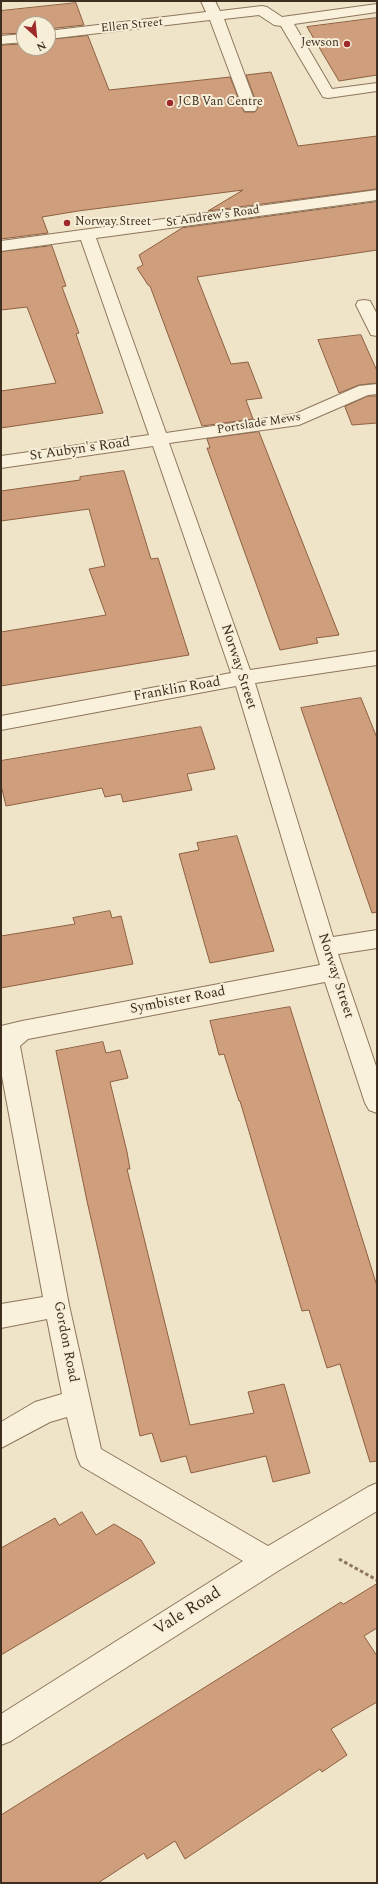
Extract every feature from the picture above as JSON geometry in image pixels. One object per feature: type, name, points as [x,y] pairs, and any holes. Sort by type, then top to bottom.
[{"type":"street","points":[[208,1],[216,16],[250,108]]},
{"type":"street","points":[[377,8],[285,21],[328,94],[377,86]]},
{"type":"street","name":"Ellen Street","points":[[56,34],[262,10],[279,22],[285,21]]},
{"type":"street","points":[[1,40],[16,39]]},
{"type":"street","name":"St Andrew's Road","points":[[1,246],[377,195]]},
{"type":"street","name":"Norway Street","points":[[87,234],[243,678],[333,972],[377,1103]]},
{"type":"street","points":[[364,305],[377,331]]},
{"type":"street","name":"Portslade Mews","points":[[159,438],[299,419],[365,390],[377,389]]},
{"type":"street","name":"St Aubyn's Road","points":[[1,462],[159,438]]},
{"type":"street","name":"Franklin Road","points":[[1,723],[243,678],[377,658]]},
{"type":"street","points":[[326,947],[377,939]]},
{"type":"street","name":"Symbister Road","points":[[11,1032],[333,972]]},
{"type":"street","name":"Gordon Road","points":[[11,1032],[8,1043],[9,1052],[57,1306],[90,1457],[268,1561]]},
{"type":"street","points":[[1,1316],[57,1306]]},
{"type":"street","points":[[1,1436],[44,1412],[77,1402]]},
{"type":"street","name":"Vale Road","points":[[1,1731],[268,1561],[377,1496]]},
{"type":"path","points":[[315,1534],[341,1561],[377,1580]]},
{"type":"building","points":[[76,3],[84,25],[56,28],[56,16],[16,16],[16,33],[1,34],[1,11]]},
{"type":"building","name":"Jewson","points":[[377,18],[377,75],[339,81],[307,27]]},
{"type":"building","points":[[88,36],[109,90],[230,77],[244,112],[255,112],[258,107],[246,75],[271,72],[298,146],[377,136],[377,189],[208,211],[243,190],[78,211],[42,217],[48,233],[1,239],[1,45],[16,44],[16,56],[56,56],[56,39]]},
{"type":"building","points":[[377,202],[377,250],[197,277],[231,364],[248,362],[262,398],[246,400],[253,419],[202,426],[150,286],[137,268],[143,265],[139,255],[182,228]]},
{"type":"building","points":[[52,246],[66,286],[62,287],[79,333],[76,334],[103,413],[1,428],[1,391],[56,383],[27,307],[1,310],[1,252]]},
{"type":"building","points":[[361,335],[377,371],[377,383],[359,385],[339,393],[318,340]]},
{"type":"building","points":[[368,396],[377,396],[377,423],[352,425],[345,407]]},
{"type":"building","points":[[259,432],[339,635],[316,638],[318,643],[280,650],[207,448],[210,448],[207,439]]},
{"type":"building","points":[[124,471],[151,559],[158,558],[189,655],[1,686],[1,632],[106,615],[89,569],[105,566],[89,509],[1,521],[1,491],[80,480],[80,477]]},
{"type":"building","points":[[361,698],[377,738],[377,912],[372,913],[301,708]]},
{"type":"building","points":[[201,727],[215,769],[187,774],[192,790],[123,802],[121,794],[105,797],[102,788],[6,806],[1,785],[1,761]]},
{"type":"building","points":[[237,836],[274,951],[210,963],[179,854],[199,850],[197,843]]},
{"type":"building","points":[[110,911],[112,918],[121,916],[133,964],[1,988],[1,936],[75,924],[73,918]]},
{"type":"building","points":[[290,1007],[377,1286],[377,1461],[370,1462],[340,1364],[327,1368],[309,1310],[302,1311],[240,1101],[224,1054],[219,1055],[210,1021]]},
{"type":"building","points":[[103,1042],[106,1053],[120,1050],[128,1078],[110,1082],[127,1152],[130,1169],[127,1169],[190,1425],[254,1413],[248,1392],[284,1384],[310,1473],[273,1482],[266,1456],[191,1473],[186,1456],[161,1462],[152,1433],[140,1436],[87,1201],[56,1051]]},
{"type":"building","points":[[82,1512],[96,1535],[114,1524],[141,1540],[155,1563],[1,1655],[1,1548],[55,1518],[59,1525]]},
{"type":"building","points":[[377,1584],[377,1628],[364,1636],[377,1656],[377,1702],[331,1729],[347,1755],[322,1772],[320,1769],[185,1859],[175,1841],[147,1859],[144,1853],[98,1883],[1,1883],[1,1815],[341,1602],[343,1604]]},
{"type":"place","name":"Jewson","points":[[347,44]]},
{"type":"place","name":"JCB Van Centre","points":[[170,103]]},
{"type":"place","name":"Norway Street","points":[[67,223]]}]
